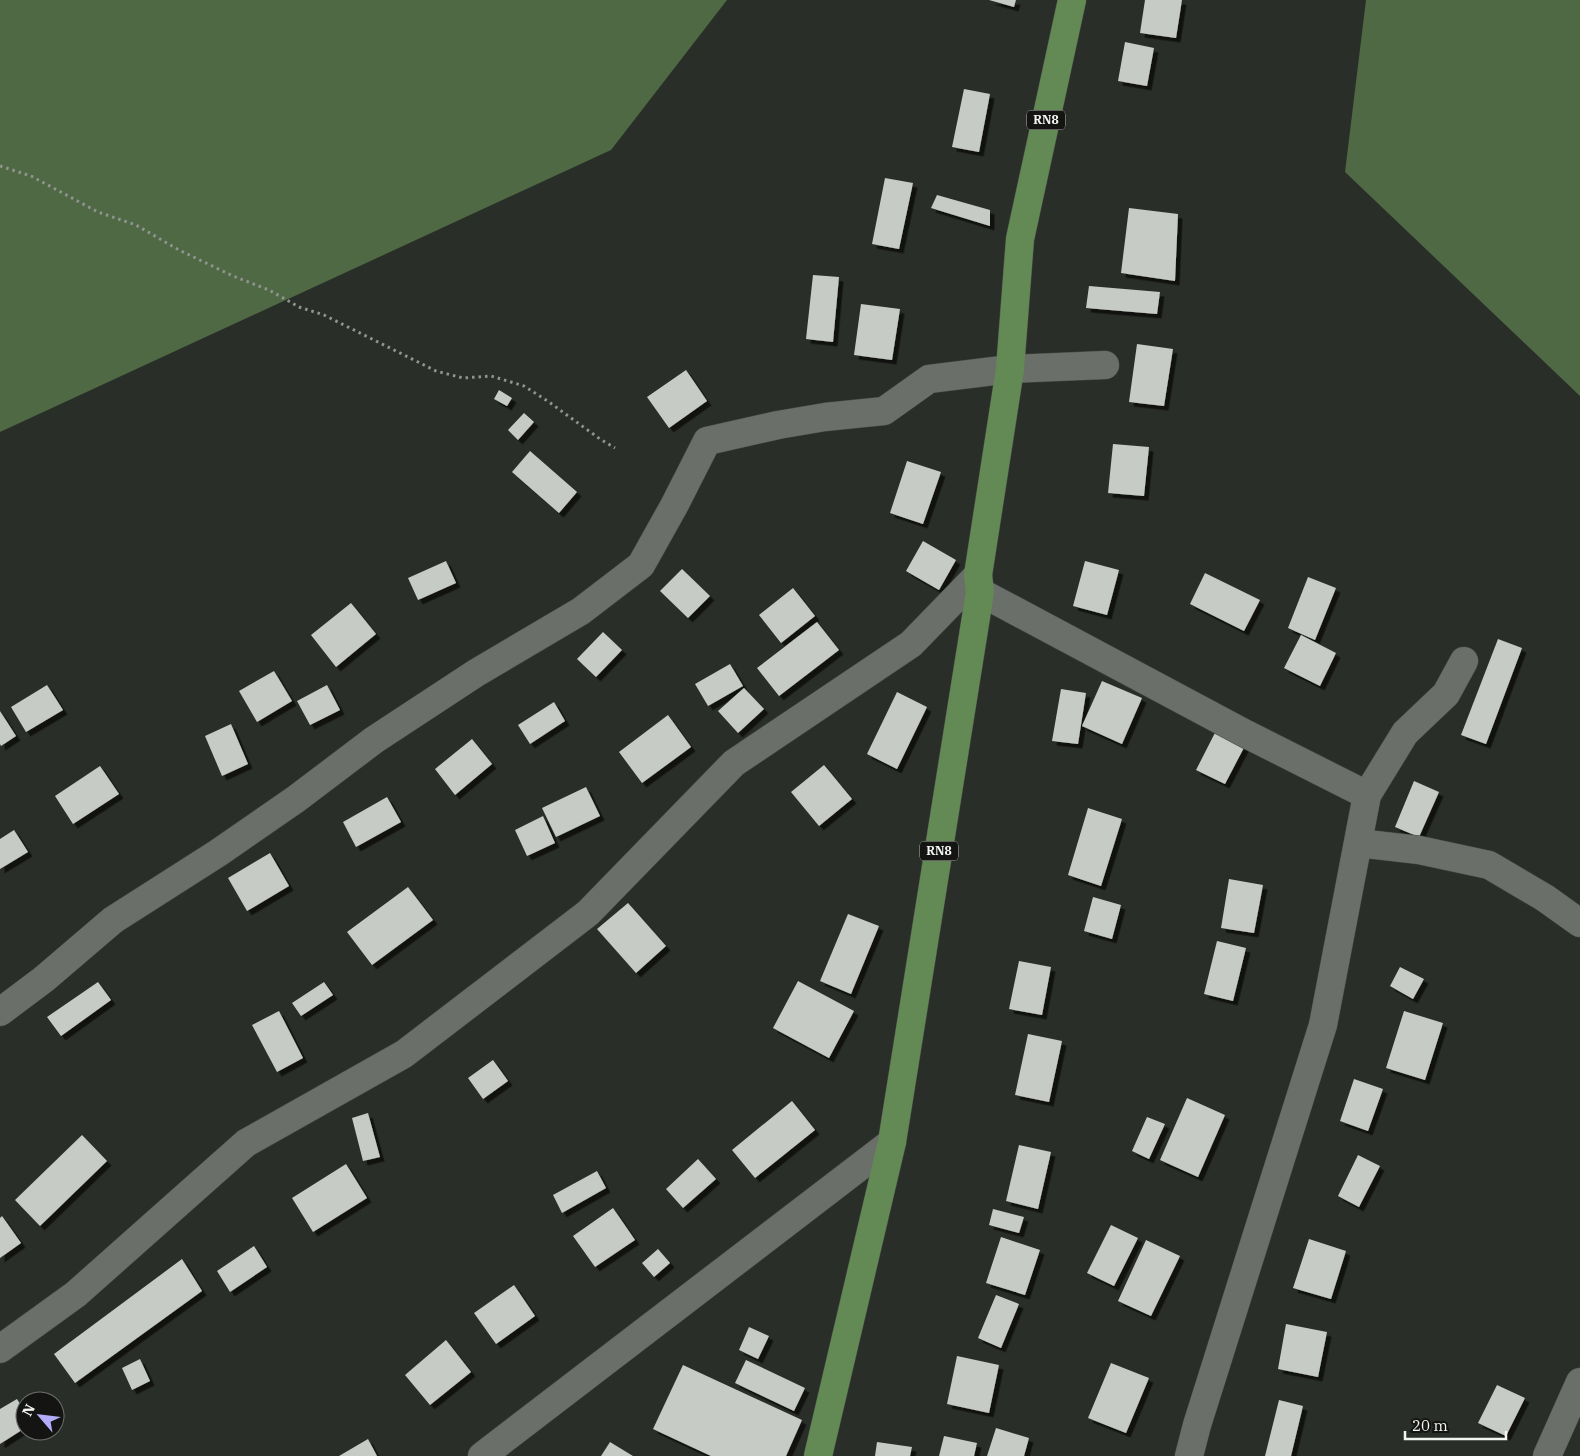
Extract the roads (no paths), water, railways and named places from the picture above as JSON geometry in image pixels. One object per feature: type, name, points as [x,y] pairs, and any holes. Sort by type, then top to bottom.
[{"type":"main road","name":"RN8","points":[[818,1456],[892,1142],[979,584],[1010,369],[1020,239],[1072,0]]},
{"type":"street","points":[[0,1012],[44,979],[113,920],[218,853],[296,799],[374,740],[476,673],[581,611],[641,565],[707,441],[787,423],[884,411],[929,379],[1010,369],[1105,365]]},
{"type":"street","points":[[0,1349],[76,1294],[246,1144],[404,1054],[588,913],[734,762],[911,644],[979,584],[1246,734],[1367,795]]},
{"type":"street","points":[[1189,1456],[1197,1425],[1323,1025],[1367,795],[1405,734],[1446,694],[1464,661]]},
{"type":"street","points":[[1358,843],[1419,850],[1488,864],[1545,898],[1580,923]]},
{"type":"street","points":[[482,1456],[892,1142]]},
{"type":"street","points":[[1547,1456],[1580,1382]]}]
